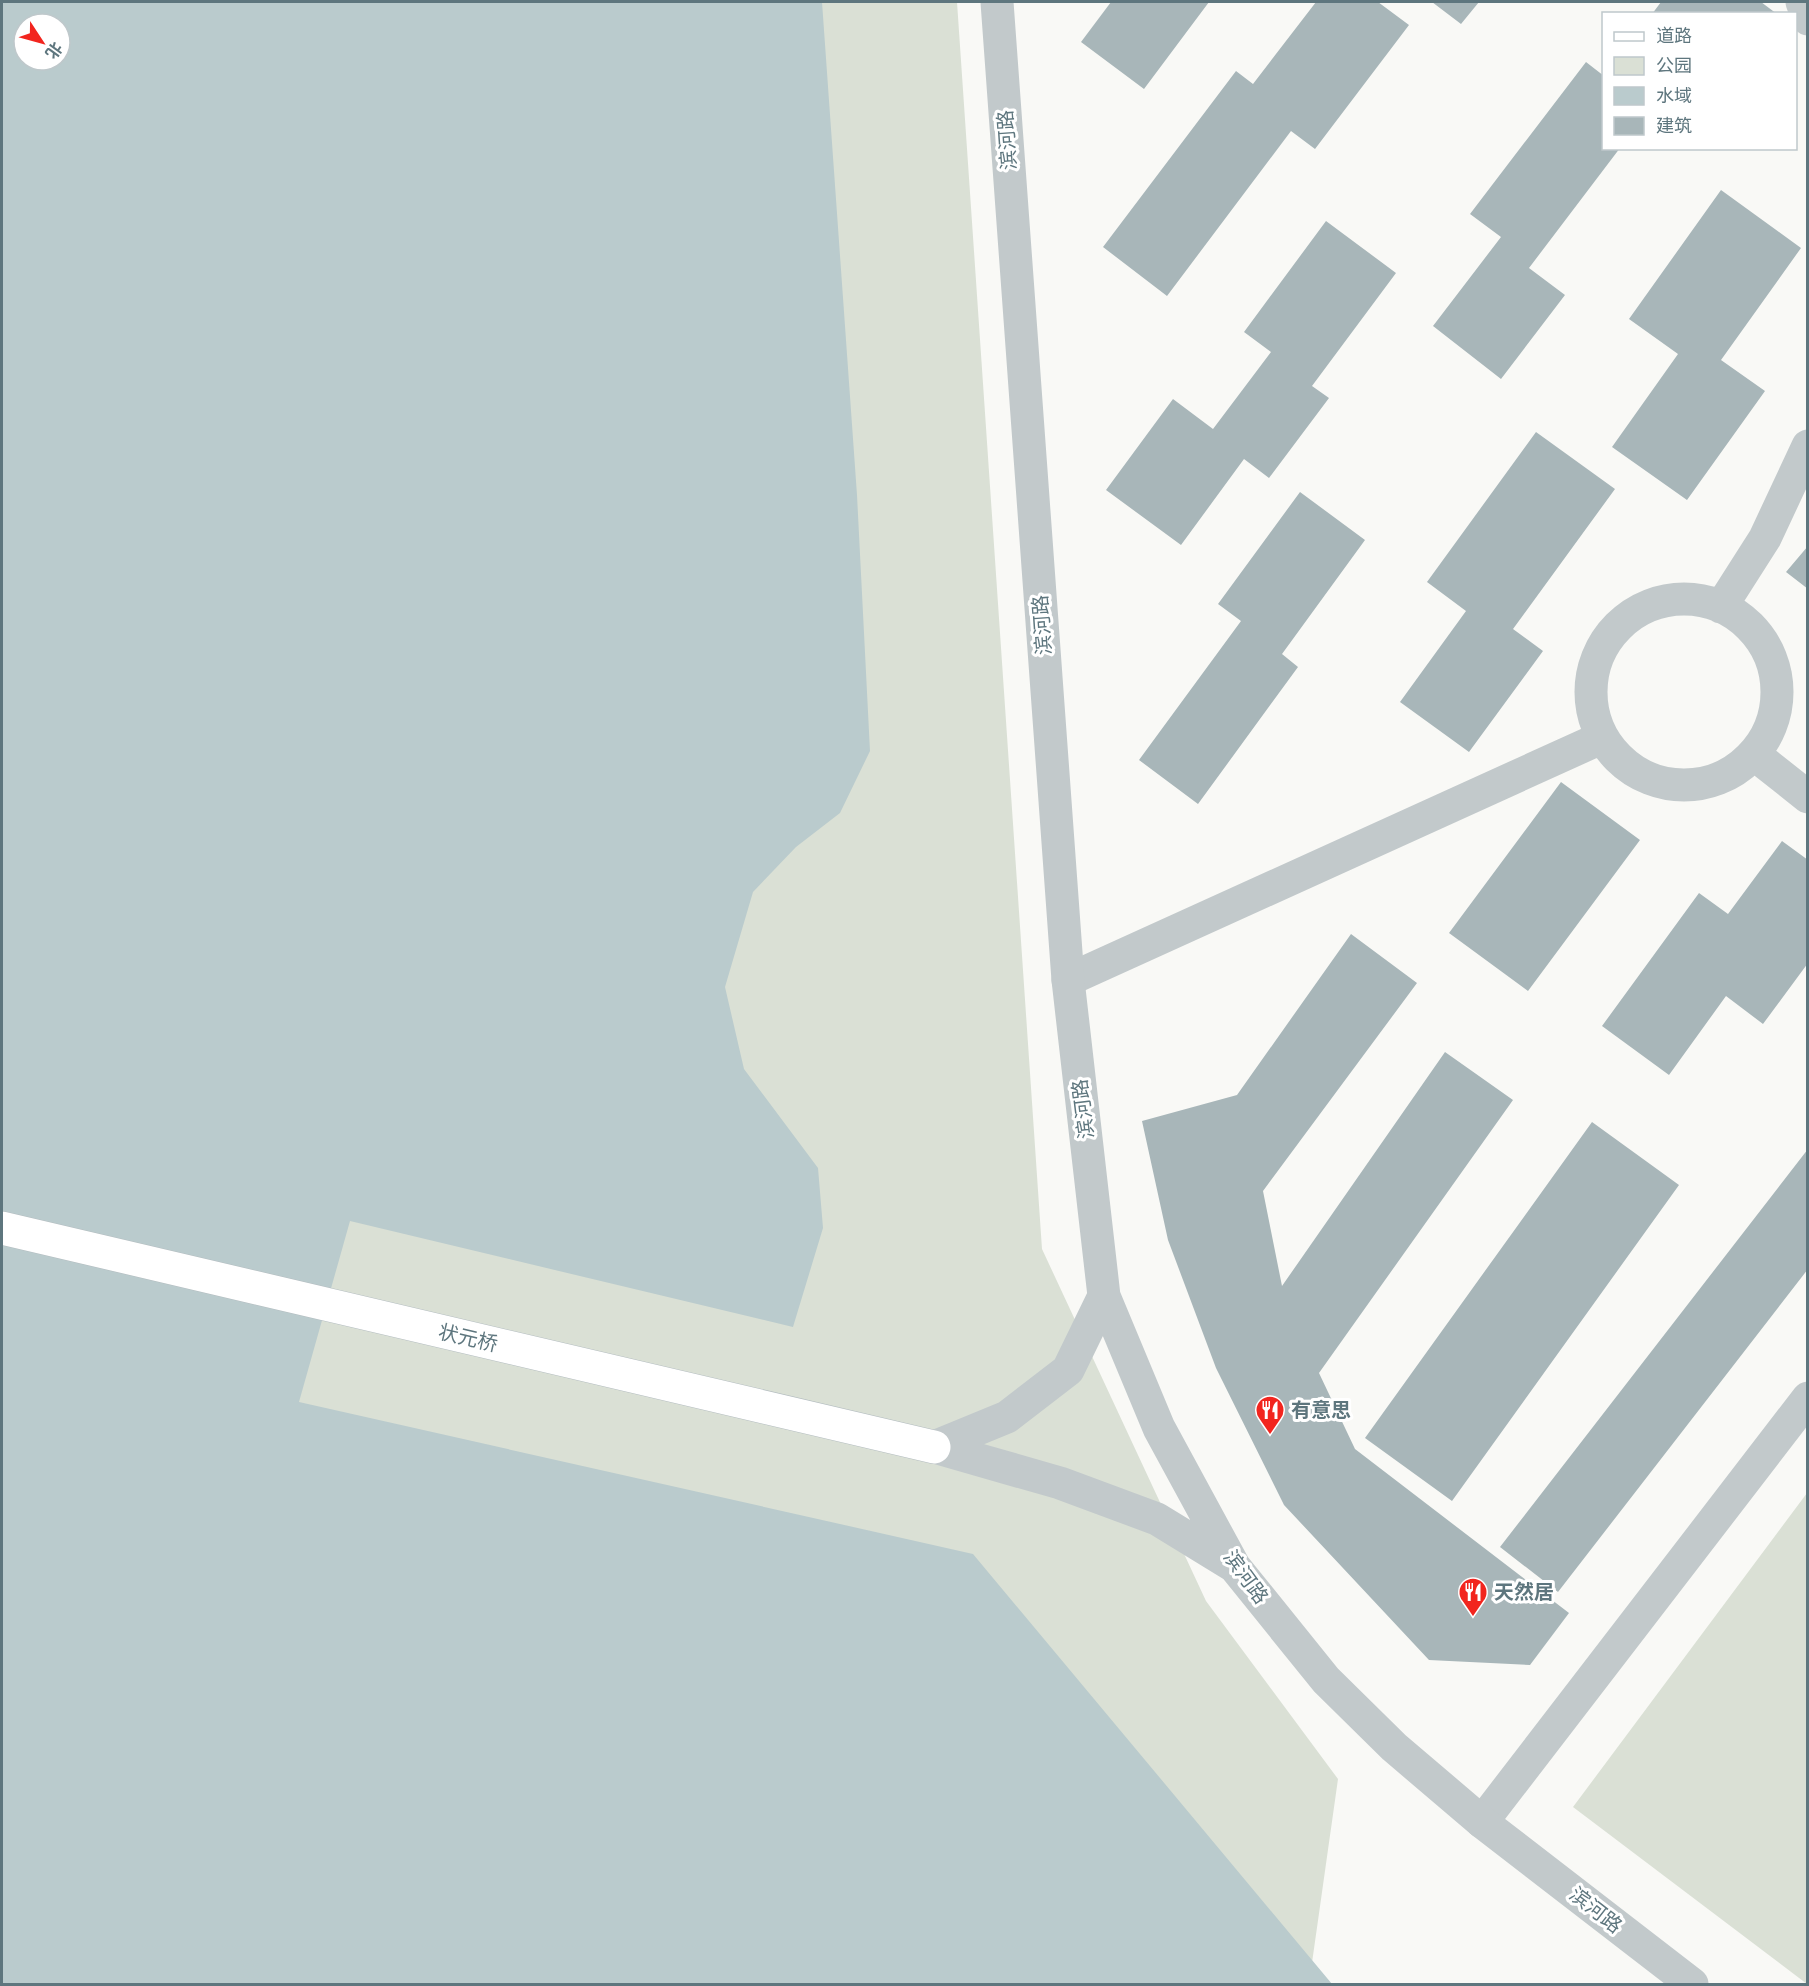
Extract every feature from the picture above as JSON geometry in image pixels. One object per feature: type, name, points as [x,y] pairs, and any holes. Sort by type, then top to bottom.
[{"type":"main road","name":"状元桥","points":[[2,1228],[934,1447]]},
{"type":"street","name":"滨河路","points":[[997,2],[1068,980],[1104,1296],[1159,1428],[1234,1566],[1326,1680],[1394,1747],[1482,1822],[1692,1984]]},
{"type":"street","points":[[1802,2],[1808,19]]},
{"type":"street","points":[[1721,607],[1765,538],[1808,446]]},
{"type":"street","points":[[1673,598],[1705,600],[1721,607],[1735,613],[1759,635],[1775,663],[1779,696],[1772,727],[1755,755],[1731,774],[1703,784],[1674,786],[1645,778],[1620,762],[1601,738],[1592,709],[1592,679],[1600,651],[1617,626],[1641,608],[1673,598]]},
{"type":"street","points":[[1068,980],[1601,738]]},
{"type":"street","points":[[1755,755],[1808,797]]},
{"type":"street","points":[[934,1447],[1007,1417],[1068,1370],[1104,1296]]},
{"type":"street","points":[[1482,1822],[1808,1398]]},
{"type":"street","points":[[934,1447],[1060,1483],[1157,1519],[1234,1566]]},
{"type":"green space","points":[[2,2],[957,2],[1042,1249],[1206,1601],[1338,1779],[1309,1984],[2,1635]]},
{"type":"green space","points":[[1807,1493],[1807,1984],[1573,1807]]},
{"type":"water","points":[[2,2],[822,2],[857,495],[870,751],[840,813],[796,847],[753,892],[725,987],[744,1069],[818,1168],[823,1228],[793,1327],[350,1221],[299,1402],[973,1554],[1332,1984],[2,1984]]},
{"type":"building","points":[[1111,2],[1209,2],[1144,89],[1081,42]]},
{"type":"building","points":[[1316,2],[1378,2],[1409,25],[1315,149],[1291,131],[1167,296],[1103,247],[1236,71],[1253,84]]},
{"type":"building","points":[[1432,2],[1479,2],[1461,24]]},
{"type":"building","points":[[1661,2],[1761,2],[1774,12],[1654,12]]},
{"type":"building","points":[[1586,62],[1602,74],[1602,150],[1618,150],[1529,268],[1565,295],[1501,379],[1433,326],[1501,237],[1470,214]]},
{"type":"building","points":[[1721,190],[1801,248],[1721,360],[1765,391],[1687,500],[1612,447],[1678,354],[1629,319]]},
{"type":"building","points":[[1326,221],[1396,273],[1312,386],[1329,398],[1269,478],[1244,459],[1181,545],[1106,490],[1173,399],[1213,429],[1271,352],[1244,332]]},
{"type":"building","points":[[1536,432],[1615,489],[1513,629],[1543,651],[1469,752],[1400,702],[1466,611],[1427,582]]},
{"type":"building","points":[[1300,492],[1365,540],[1282,654],[1298,667],[1198,804],[1139,760],[1241,621],[1218,604]]},
{"type":"building","points":[[1808,546],[1808,589],[1786,572]]},
{"type":"building","points":[[1561,782],[1640,840],[1528,991],[1449,933]]},
{"type":"building","points":[[1782,841],[1808,860],[1808,963],[1763,1024],[1726,996],[1669,1075],[1602,1026],[1699,893],[1728,914]]},
{"type":"building","points":[[1351,934],[1417,983],[1263,1191],[1282,1286],[1445,1052],[1513,1100],[1319,1373],[1355,1449],[1569,1613],[1530,1665],[1429,1660],[1284,1505],[1216,1368],[1168,1240],[1142,1121],[1237,1095]]},
{"type":"building","points":[[1592,1122],[1679,1185],[1452,1501],[1365,1438]]},
{"type":"building","points":[[1808,1149],[1808,1269],[1558,1592],[1500,1547]]},
{"type":"place","name":"有意思","points":[[1270,1436]]},
{"type":"place","name":"天然居","points":[[1473,1618]]}]
